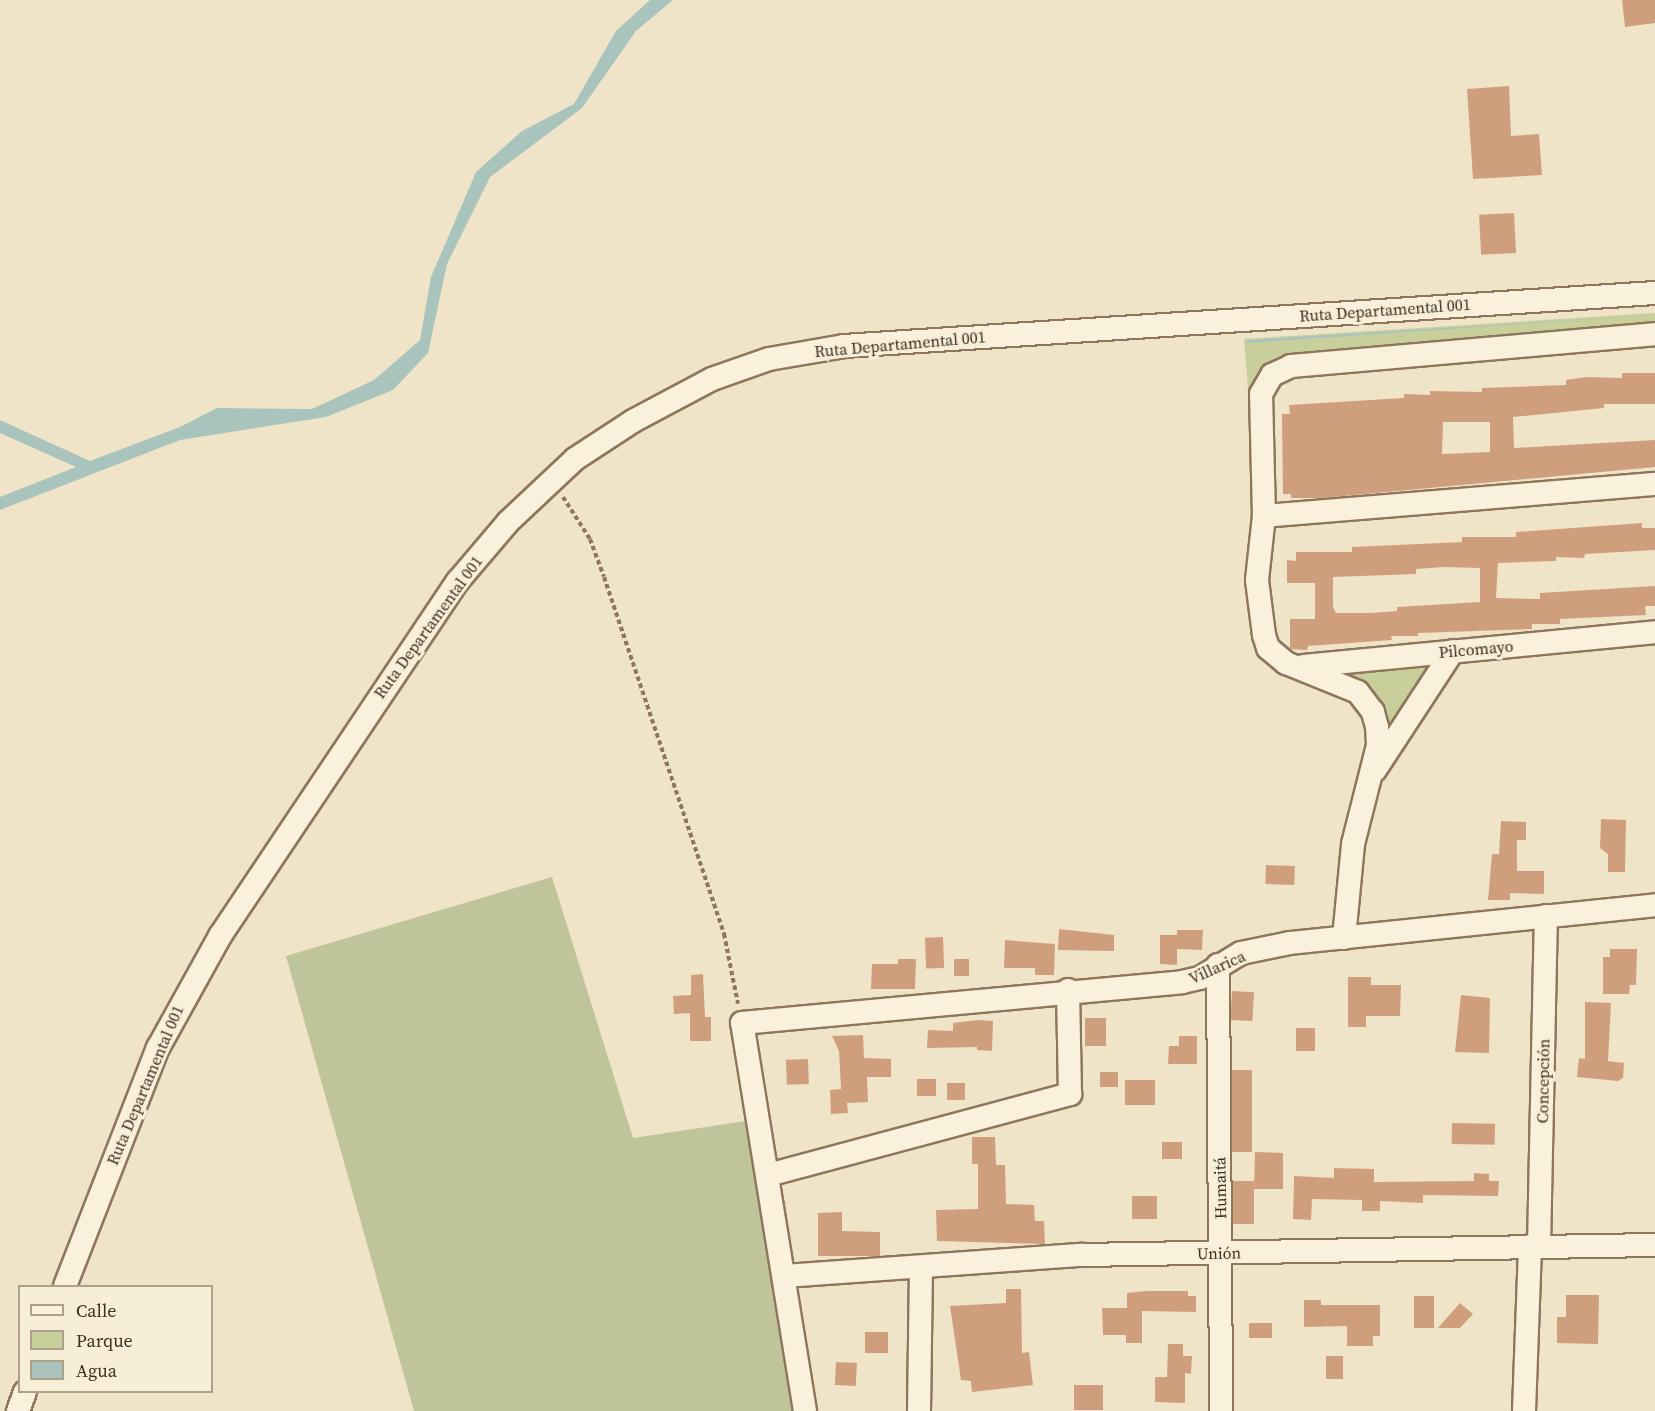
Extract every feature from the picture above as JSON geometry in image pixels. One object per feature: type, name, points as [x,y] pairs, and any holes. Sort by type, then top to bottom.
[{"type":"street","name":"Ruta Departamental 001","points":[[66,1285],[131,1111],[158,1048],[202,966],[458,581],[508,522],[575,459],[633,421],[712,379],[780,357],[908,341],[1655,293]]},
{"type":"street","points":[[1344,938],[1353,844],[1378,745],[1377,727],[1368,702],[1332,679],[1275,656],[1261,625],[1257,579],[1264,516],[1260,411],[1262,394],[1272,375],[1291,366],[1655,334]]},
{"type":"street","points":[[1264,516],[1655,484]]},
{"type":"street","name":"Pilcomayo","points":[[1298,666],[1655,632]]},
{"type":"street","points":[[1369,778],[1416,713],[1453,651]]},
{"type":"street","name":"Villarica","points":[[742,1023],[1068,990],[1182,982],[1200,978],[1241,953],[1344,938],[1655,905]]},
{"type":"street","name":"Concepción","points":[[1524,1411],[1535,1246],[1546,916]]},
{"type":"street","name":"Humaitá","points":[[1218,965],[1221,1411]]},
{"type":"street","points":[[768,1175],[1070,1094],[1068,990]]},
{"type":"street","points":[[742,1023],[785,1276],[805,1411]]},
{"type":"street","name":"Unión","points":[[785,1276],[1081,1256],[1655,1245]]},
{"type":"street","points":[[919,1411],[921,1268]]},
{"type":"street","points":[[18,1411],[26,1393]]},
{"type":"path","points":[[553,480],[590,539],[604,577],[724,934],[742,1023]]},
{"type":"green space","points":[[1655,313],[1655,325],[1283,357],[1260,373],[1249,400],[1244,339]]},
{"type":"green space","points":[[1433,663],[1385,745],[1339,673]]},
{"type":"green space","points":[[552,877],[633,1138],[746,1121],[792,1411],[414,1411],[286,956]]},
{"type":"water","points":[[650,0],[673,0],[636,31],[582,108],[490,177],[447,264],[428,353],[393,390],[326,417],[180,440],[0,510],[0,497],[76,467],[0,433],[0,420],[90,461],[180,427],[217,408],[312,409],[374,380],[420,340],[431,277],[476,172],[522,131],[574,104],[616,31]]},
{"type":"water","points":[[1655,315],[1247,343],[1247,340]]},
{"type":"building","points":[[1622,0],[1655,0],[1655,23],[1625,27]]},
{"type":"building","points":[[1509,86],[1511,136],[1539,134],[1542,175],[1473,179],[1467,89]]},
{"type":"building","points":[[1514,213],[1516,253],[1481,255],[1479,215]]},
{"type":"building","points":[[1622,373],[1655,373],[1655,404],[1604,404],[1604,408],[1513,417],[1514,448],[1655,440],[1655,467],[1322,498],[1291,498],[1291,494],[1283,494],[1282,414],[1290,414],[1289,405],[1404,398],[1404,394],[1430,395],[1430,391],[1482,392],[1482,388],[1566,385],[1566,380],[1586,377],[1622,378]],"holes":[[[1443,422],[1490,422],[1490,452],[1442,454]]]},
{"type":"building","points":[[1642,523],[1642,528],[1655,528],[1655,550],[1585,554],[1584,558],[1556,557],[1556,561],[1498,563],[1496,598],[1540,599],[1540,593],[1655,586],[1655,606],[1645,606],[1646,615],[1560,619],[1560,624],[1532,624],[1532,629],[1418,633],[1418,636],[1391,636],[1392,640],[1308,646],[1307,650],[1290,649],[1290,619],[1315,619],[1315,583],[1287,583],[1287,560],[1296,561],[1296,552],[1352,552],[1352,547],[1462,542],[1462,537],[1516,537],[1516,532]],"holes":[[[1445,567],[1480,568],[1480,602],[1397,607],[1397,611],[1371,613],[1336,613],[1333,607],[1333,577],[1416,574],[1416,569]]]},
{"type":"building","points":[[1601,819],[1626,820],[1625,872],[1608,872],[1608,854],[1600,848]]},
{"type":"building","points":[[1501,821],[1526,822],[1526,840],[1517,840],[1517,871],[1544,871],[1544,894],[1510,893],[1510,900],[1488,900],[1492,854],[1499,854]]},
{"type":"building","points":[[1266,865],[1295,866],[1294,885],[1265,884]]},
{"type":"building","points":[[1059,929],[1114,935],[1114,951],[1058,950]]},
{"type":"building","points":[[1177,930],[1203,930],[1202,950],[1177,949],[1177,965],[1160,964],[1160,935],[1177,935]]},
{"type":"building","points":[[943,937],[944,968],[926,969],[925,938]]},
{"type":"building","points":[[1005,940],[1055,944],[1054,975],[1035,975],[1035,968],[1004,968]]},
{"type":"building","points":[[1610,949],[1637,949],[1636,985],[1630,985],[1629,994],[1603,994],[1603,957],[1610,957]]},
{"type":"building","points":[[898,959],[916,959],[915,989],[871,989],[872,964],[898,964]]},
{"type":"building","points":[[954,959],[969,959],[969,976],[954,976]]},
{"type":"building","points":[[703,974],[705,1017],[711,1017],[711,1041],[690,1041],[690,1013],[674,1014],[673,996],[691,995],[691,975]]},
{"type":"building","points":[[1348,977],[1371,977],[1371,985],[1401,985],[1400,1016],[1366,1016],[1366,1027],[1348,1027]]},
{"type":"building","points":[[1232,991],[1254,992],[1252,1021],[1230,1020]]},
{"type":"building","points":[[1461,995],[1490,998],[1489,1053],[1455,1052]]},
{"type":"building","points":[[1585,1002],[1611,1003],[1608,1061],[1624,1063],[1623,1078],[1618,1081],[1577,1077],[1579,1058],[1585,1059]]},
{"type":"building","points":[[1085,1018],[1106,1018],[1106,1046],[1085,1046]]},
{"type":"building","points":[[993,1021],[992,1051],[977,1050],[977,1047],[927,1048],[928,1030],[953,1031],[953,1023]]},
{"type":"building","points":[[1296,1028],[1315,1028],[1315,1051],[1296,1051]]},
{"type":"building","points":[[863,1035],[864,1058],[891,1059],[891,1077],[867,1077],[868,1102],[847,1103],[848,1113],[831,1114],[830,1090],[841,1089],[839,1051],[832,1036]]},
{"type":"building","points":[[1179,1036],[1197,1036],[1197,1064],[1168,1064],[1169,1046],[1179,1046]]},
{"type":"building","points":[[808,1059],[809,1084],[787,1085],[786,1060]]},
{"type":"building","points":[[1232,1070],[1252,1070],[1252,1152],[1232,1152]]},
{"type":"building","points":[[1100,1072],[1118,1072],[1118,1087],[1100,1087]]},
{"type":"building","points":[[917,1079],[936,1079],[936,1096],[917,1096]]},
{"type":"building","points":[[1125,1080],[1155,1080],[1155,1105],[1125,1105]]},
{"type":"building","points":[[947,1083],[965,1083],[965,1100],[947,1100]]},
{"type":"building","points":[[1452,1123],[1495,1124],[1495,1145],[1452,1144]]},
{"type":"building","points":[[972,1137],[995,1137],[996,1165],[1005,1165],[1006,1204],[1034,1205],[1035,1221],[1044,1221],[1045,1244],[937,1241],[936,1210],[978,1209],[978,1164],[972,1164]]},
{"type":"building","points":[[1162,1142],[1182,1142],[1182,1159],[1162,1159]]},
{"type":"building","points":[[1255,1152],[1283,1153],[1283,1189],[1254,1189]]},
{"type":"building","points":[[1334,1168],[1374,1169],[1374,1182],[1474,1181],[1474,1173],[1489,1174],[1489,1181],[1499,1181],[1498,1196],[1423,1195],[1423,1203],[1380,1201],[1380,1211],[1362,1211],[1362,1200],[1312,1199],[1311,1220],[1293,1219],[1294,1176],[1334,1178]]},
{"type":"building","points":[[1233,1181],[1254,1181],[1254,1224],[1233,1224]]},
{"type":"building","points":[[1132,1196],[1157,1196],[1157,1219],[1132,1219]]},
{"type":"building","points":[[842,1212],[842,1231],[880,1232],[880,1256],[818,1256],[818,1213]]},
{"type":"building","points":[[1006,1289],[1021,1289],[1022,1353],[1029,1352],[1033,1385],[972,1392],[971,1381],[961,1380],[950,1306],[1006,1303]]},
{"type":"building","points":[[1188,1291],[1188,1296],[1196,1296],[1196,1312],[1142,1311],[1142,1343],[1126,1343],[1126,1335],[1103,1335],[1102,1308],[1127,1308],[1127,1293]]},
{"type":"building","points":[[1566,1295],[1599,1295],[1598,1344],[1557,1343],[1557,1317],[1566,1317]]},
{"type":"building","points":[[1414,1296],[1434,1296],[1434,1328],[1414,1328]]},
{"type":"building","points":[[1304,1300],[1321,1300],[1321,1305],[1380,1305],[1380,1336],[1373,1336],[1373,1346],[1347,1346],[1347,1326],[1304,1327]]},
{"type":"building","points":[[1460,1303],[1473,1314],[1460,1328],[1438,1328]]},
{"type":"building","points":[[1249,1323],[1272,1323],[1272,1338],[1249,1338]]},
{"type":"building","points":[[865,1332],[888,1332],[888,1353],[865,1353]]},
{"type":"building","points":[[1168,1344],[1183,1344],[1183,1356],[1192,1356],[1191,1374],[1185,1373],[1185,1403],[1155,1402],[1155,1377],[1167,1377]]},
{"type":"building","points":[[1326,1356],[1343,1356],[1343,1379],[1326,1379]]},
{"type":"building","points":[[836,1362],[857,1363],[856,1386],[835,1385]]},
{"type":"building","points":[[1074,1385],[1103,1385],[1103,1410],[1074,1410]]}]
